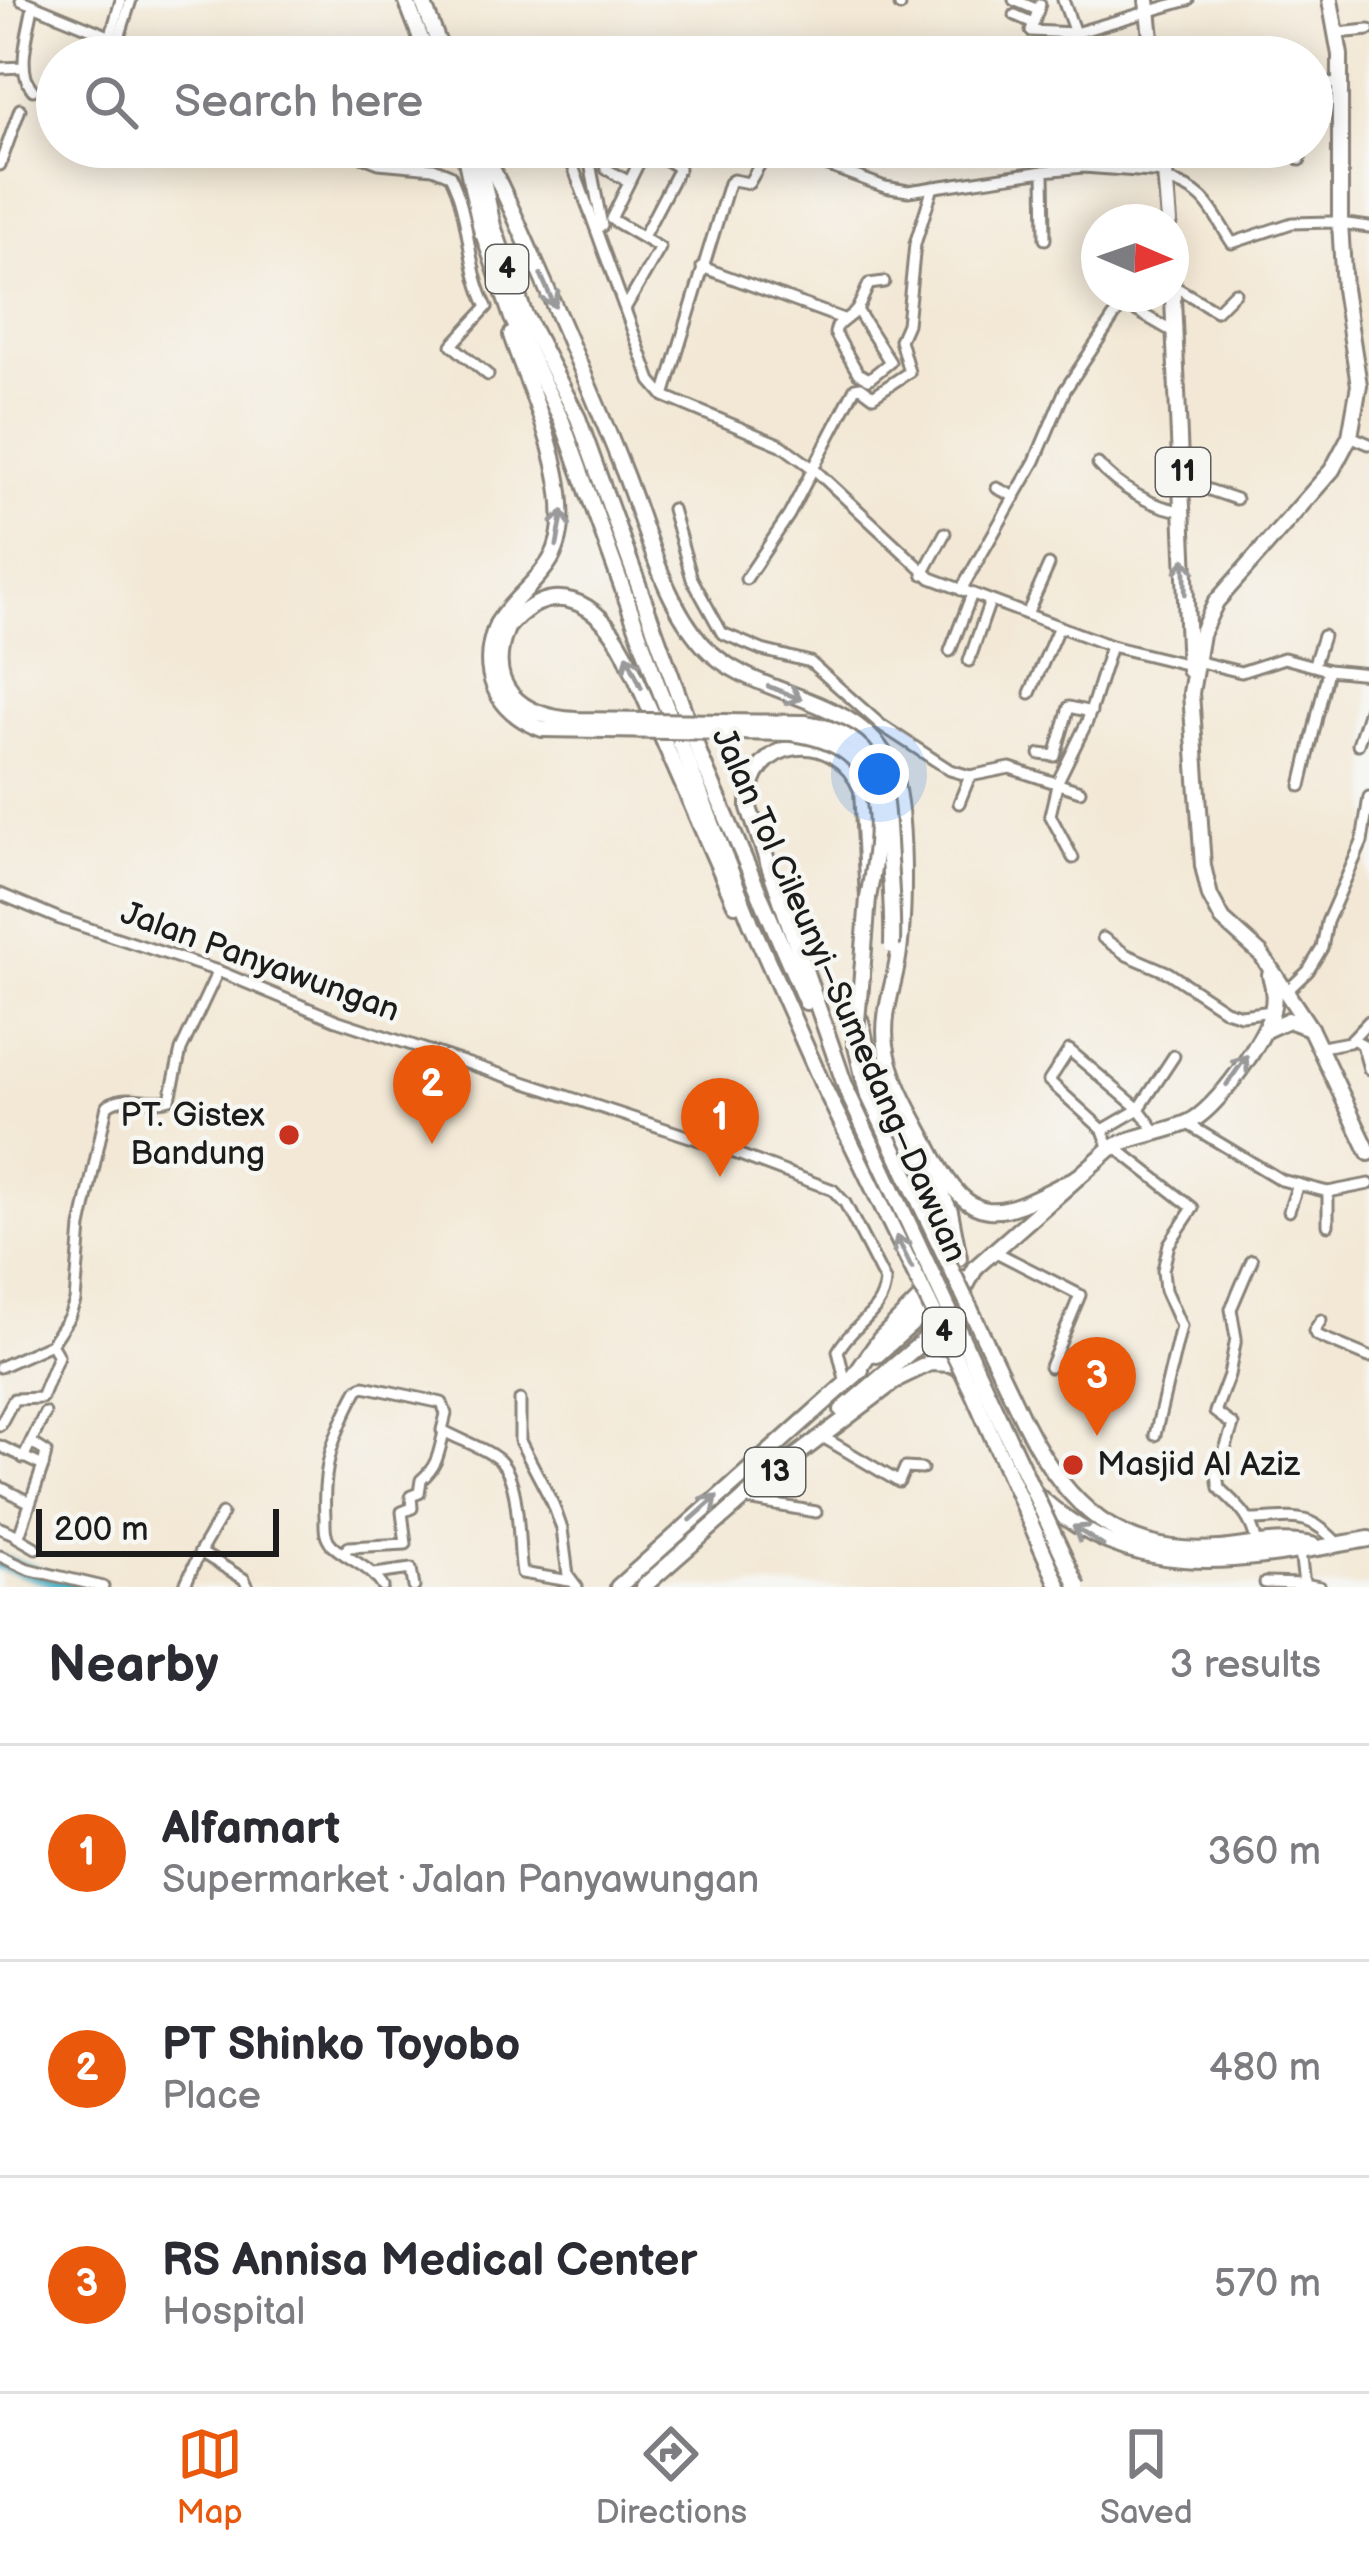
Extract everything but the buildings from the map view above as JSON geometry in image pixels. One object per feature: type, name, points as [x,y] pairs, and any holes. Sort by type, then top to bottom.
[{"type":"highway","points":[[406,0],[420,36]]},
{"type":"highway","points":[[422,0],[436,36]]},
{"type":"highway","name":"11","points":[[1192,663],[1216,602],[1315,492],[1350,436],[1359,386],[1344,290],[1340,84],[1330,0]]},
{"type":"highway","points":[[1147,5],[1151,36]]},
{"type":"highway","name":"4","points":[[468,168],[481,227]]},
{"type":"highway","name":"Jalan Tol Cileunyi–Sumedang–Dawuan","points":[[483,168],[503,260],[537,344],[578,418],[701,758],[725,851],[847,1091],[1078,1587]]},
{"type":"highway","points":[[488,168],[585,376],[690,628],[735,671],[834,713],[880,749],[896,784],[900,824],[901,927],[891,984]]},
{"type":"highway","points":[[1165,168],[1168,204]]},
{"type":"highway","points":[[481,227],[487,271],[542,427],[563,507],[559,544],[502,626],[488,658],[494,688],[514,715],[542,729],[792,733],[846,749],[867,774],[876,806],[855,1042],[867,1092],[1049,1471],[1068,1494],[1115,1530],[1147,1543],[1178,1549],[1289,1542],[1322,1547]]},
{"type":"highway","name":"Jalan Tol Cileunyi–Sumedang–Dawuan","points":[[481,227],[512,318],[562,422],[658,686],[821,1081],[971,1389],[1059,1587]]},
{"type":"highway","name":"11","points":[[1175,312],[1186,614],[1207,884],[1223,920],[1261,954],[1322,1047],[1368,1148]]},
{"type":"highway","points":[[502,626],[554,599],[586,604],[606,621],[725,851]]},
{"type":"highway","points":[[1186,614],[1194,620],[1208,618]]},
{"type":"highway","points":[[502,626],[504,683],[512,697],[539,716],[805,723],[854,741],[877,768],[885,794],[893,913],[886,1046],[941,1181],[959,1258]]},
{"type":"highway","points":[[847,1091],[752,826],[748,794],[769,758],[795,747],[811,747],[838,757],[856,777],[865,806],[868,898]]},
{"type":"highway","points":[[1261,954],[1273,984],[1272,1011],[1263,1033],[1210,1108],[1186,1123],[1112,1148],[976,1267],[963,1289],[958,1314],[962,1340],[980,1389],[1028,1485],[1050,1509],[1104,1547],[1138,1561],[1202,1567],[1369,1539]]},
{"type":"highway","points":[[850,1379],[880,1339],[921,1299],[938,1274],[945,1240],[936,1210],[875,1087],[863,1038],[860,988]]},
{"type":"highway","points":[[1263,1033],[1288,1020],[1310,1028]]},
{"type":"highway","points":[[941,1181],[969,1205],[1001,1211],[1078,1178]]},
{"type":"highway","points":[[1001,1211],[1013,1234]]},
{"type":"highway","name":"13","points":[[617,1587],[976,1267]]},
{"type":"highway","points":[[772,1474],[941,1321]]},
{"type":"highway","name":"13","points":[[644,1587],[772,1474],[915,1368],[951,1364],[980,1389]]},
{"type":"street","points":[[115,36],[122,0]]},
{"type":"street","points":[[115,36],[131,0]]},
{"type":"street","points":[[1014,0],[1039,7],[1031,31],[1075,33],[1147,5],[1188,0]]},
{"type":"street","points":[[1063,0],[1075,33]]},
{"type":"street","points":[[33,90],[25,80],[25,2],[115,36]]},
{"type":"street","points":[[1015,15],[1033,22]]},
{"type":"street","points":[[1337,33],[1369,30]]},
{"type":"street","points":[[0,68],[24,67]]},
{"type":"street","points":[[1333,84],[1340,84]]},
{"type":"street","points":[[0,165],[20,109]]},
{"type":"street","points":[[433,168],[450,176],[460,198],[475,277],[487,308],[452,345],[488,375]]},
{"type":"street","points":[[574,168],[651,382],[664,396],[776,442],[814,469],[923,574],[1111,646],[1241,672],[1284,658],[1328,670],[1369,674]]},
{"type":"street","points":[[591,168],[607,255]]},
{"type":"street","points":[[625,308],[659,248],[611,219],[636,168]]},
{"type":"street","points":[[643,237],[679,168]]},
{"type":"street","points":[[664,396],[729,183],[749,183],[759,168]]},
{"type":"street","points":[[845,168],[885,187],[908,190],[1073,168]]},
{"type":"street","points":[[1092,168],[1166,176],[1195,190],[1232,243],[1292,223],[1369,227]]},
{"type":"street","points":[[606,169],[628,181]]},
{"type":"street","points":[[1044,171],[1045,239]]},
{"type":"street","points":[[746,579],[765,556],[855,388],[861,386],[873,396],[909,372],[899,340],[908,324],[915,244],[933,188]]},
{"type":"street","points":[[702,267],[843,319]]},
{"type":"street","points":[[857,310],[890,363],[868,379],[858,373],[835,333],[843,319],[857,310],[869,284],[884,282]]},
{"type":"street","points":[[1189,295],[1216,311],[1234,292]]},
{"type":"street","points":[[950,651],[966,592],[1065,390],[1117,312]]},
{"type":"street","points":[[1145,312],[1175,333]]},
{"type":"street","points":[[1350,436],[1369,444]]},
{"type":"street","points":[[1098,464],[1114,482],[1149,498],[1159,508],[1184,512]]},
{"type":"street","points":[[1183,481],[1236,499]]},
{"type":"street","points":[[997,488],[1015,497]]},
{"type":"street","points":[[672,509],[692,579],[722,633],[762,650],[810,662],[881,725],[950,770],[970,776],[1001,767],[1080,790]]},
{"type":"street","points":[[923,574],[945,533]]},
{"type":"street","points":[[1027,614],[1049,566]]},
{"type":"street","points":[[969,661],[990,601]]},
{"type":"street","points":[[1030,693],[1059,626]]},
{"type":"street","points":[[1314,664],[1323,636]]},
{"type":"street","points":[[1073,858],[1051,821],[1058,781],[1091,712],[1111,646]]},
{"type":"street","points":[[1301,786],[1328,670]]},
{"type":"street","points":[[1040,754],[1055,756],[1069,707],[1091,712]]},
{"type":"street","points":[[1358,743],[1369,710]]},
{"type":"street","points":[[958,803],[970,776]]},
{"type":"street","points":[[1287,991],[1309,971],[1322,948],[1327,922],[1362,842],[1369,797]]},
{"type":"street","name":"Jalan Panyawungan","points":[[0,894],[59,919],[218,971],[336,1020],[748,1156],[833,1190],[845,1203],[885,1281],[879,1306],[844,1339],[838,1351],[850,1379]]},
{"type":"street","points":[[1102,938],[1169,973],[1225,1010],[1241,1015],[1272,1011]]},
{"type":"street","points":[[0,1367],[51,1344],[75,1301],[81,1227],[107,1106],[118,1098],[170,1099],[181,1050],[218,971]]},
{"type":"street","points":[[1352,1040],[1369,1021]]},
{"type":"street","points":[[1322,1047],[1352,1040],[1362,1044],[1369,1069]]},
{"type":"street","points":[[1155,1435],[1181,1326],[1165,1290],[1163,1270],[1169,1244],[1193,1208],[1112,1148],[1103,1130],[1049,1081],[1069,1050],[1138,1109],[1156,1132]]},
{"type":"street","points":[[1103,1130],[1138,1109],[1174,1056]]},
{"type":"street","points":[[1186,1123],[1270,1174],[1298,1184],[1328,1192],[1369,1184]]},
{"type":"street","points":[[1289,1211],[1298,1184]]},
{"type":"street","points":[[1328,1192],[1328,1225]]},
{"type":"street","points":[[994,1251],[1080,1295],[1050,1367]]},
{"type":"street","points":[[1252,1260],[1232,1309],[1236,1338],[1215,1412],[1233,1425],[1217,1474],[1219,1489],[1251,1520],[1257,1544]]},
{"type":"street","points":[[1322,1320],[1316,1335],[1369,1357]]},
{"type":"street","points":[[0,1426],[14,1399],[40,1398],[58,1356],[51,1344]]},
{"type":"street","points":[[345,1551],[406,1544],[402,1512],[412,1508],[411,1496],[419,1493],[445,1445],[442,1403],[369,1387],[358,1389],[332,1441],[323,1479],[326,1537],[375,1574],[383,1587]]},
{"type":"street","points":[[444,1432],[497,1458],[505,1469],[516,1502],[521,1573],[573,1584],[553,1504],[520,1442],[520,1400]]},
{"type":"street","points":[[23,1458],[45,1413]]},
{"type":"street","points":[[821,1436],[899,1482],[905,1468],[922,1469]]},
{"type":"street","points":[[17,1537],[46,1452],[32,1443]]},
{"type":"street","points":[[0,1446],[43,1466]]},
{"type":"street","points":[[0,1487],[29,1502]]},
{"type":"street","points":[[743,1499],[816,1512]]},
{"type":"street","points":[[184,1587],[223,1514]]},
{"type":"street","points":[[1251,1520],[1309,1519],[1339,1544]]},
{"type":"street","points":[[0,1528],[35,1548]]},
{"type":"street","points":[[1300,1551],[1304,1584]]},
{"type":"street","points":[[200,1552],[246,1583],[253,1566]]},
{"type":"street","points":[[0,1556],[28,1569],[103,1587]]},
{"type":"street","points":[[375,1574],[411,1569],[414,1587]]},
{"type":"street","points":[[1265,1583],[1320,1587]]},
{"type":"waterway","points":[[0,1562],[78,1587]]},
{"type":"place","name":"PT. Gistex Bandung","points":[[289,1135]]},
{"type":"place","name":"PT Shinko Toyobo","points":[[432,1144]]},
{"type":"place","name":"Alfamart","points":[[720,1177]]},
{"type":"place","name":"RS Annisa Medical Center","points":[[1097,1436]]},
{"type":"place","name":"Masjid Al Aziz","points":[[1073,1465]]}]
